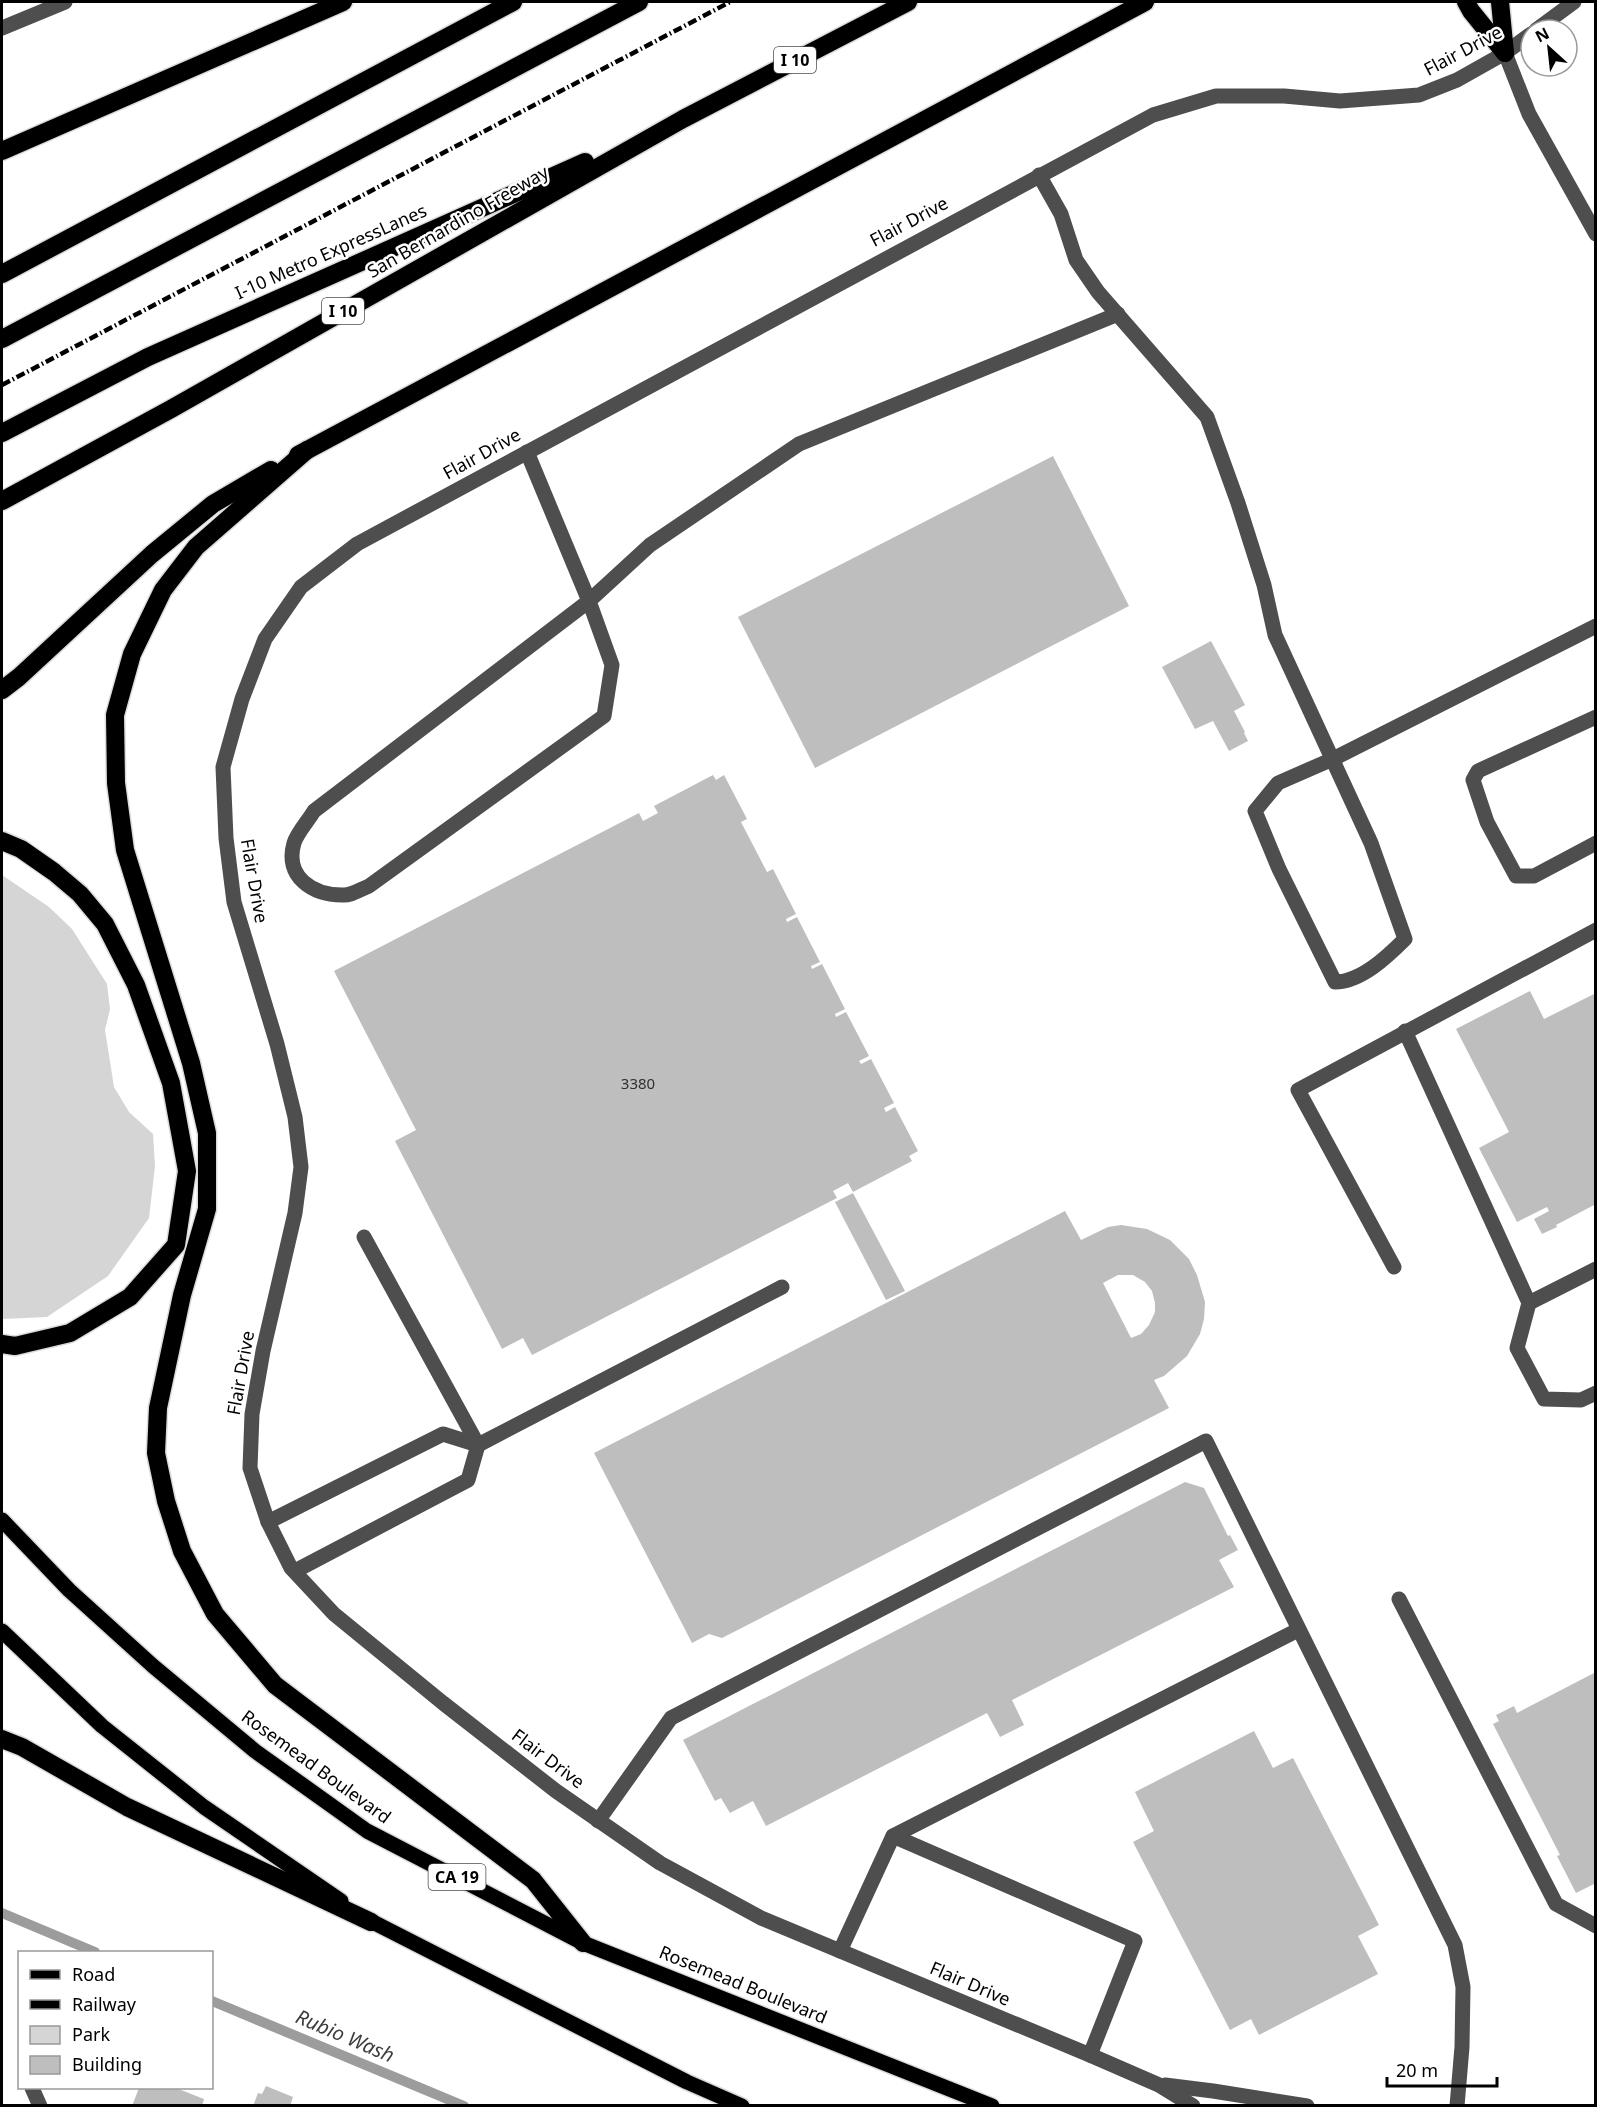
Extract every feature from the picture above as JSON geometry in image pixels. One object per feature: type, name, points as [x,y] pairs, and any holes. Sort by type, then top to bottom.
[{"type":"highway","points":[[2,151],[343,2]]},
{"type":"highway","points":[[2,274],[513,2]]},
{"type":"highway","points":[[2,339],[639,2]]},
{"type":"highway","name":"San Bernardino Freeway","points":[[2,501],[182,403],[683,119],[908,2]]},
{"type":"highway","points":[[2,690],[152,554],[213,504],[307,450],[1145,2]]},
{"type":"highway","points":[[1466,2],[1505,53]]},
{"type":"highway","points":[[1500,2],[1505,53]]},
{"type":"highway","name":"I-10 Metro ExpressLanes","points":[[2,433],[148,357],[683,119]]},
{"type":"highway","points":[[307,450],[196,547],[163,590],[132,654],[115,715],[116,783],[125,850],[190,1064],[207,1133],[207,1209],[182,1295],[158,1408],[156,1453],[166,1501],[182,1551],[215,1614],[275,1684],[533,1880],[583,1942]]},
{"type":"highway","points":[[2,841],[21,849],[54,872],[80,894],[105,924],[136,985],[171,1083],[187,1171],[176,1245],[130,1297],[70,1333],[15,1346],[2,1344]]},
{"type":"highway","points":[[2,1739],[22,1747],[127,1807],[370,1922]]},
{"type":"main road","name":"Rosemead Boulevard","points":[[2,1520],[69,1590],[136,1651],[255,1751],[367,1831],[583,1942],[992,2106]]},
{"type":"main road","points":[[2,1631],[102,1726],[204,1807],[370,1922],[687,2082],[742,2106]]},
{"type":"street","points":[[2,28],[65,2]]},
{"type":"street","points":[[1553,18],[1575,2]]},
{"type":"street","name":"Flair Drive","points":[[1193,2106],[1159,2085],[761,1918],[660,1863],[555,1791],[416,1681],[334,1614],[295,1572],[268,1522],[250,1468],[252,1414],[263,1350],[295,1213],[301,1167],[295,1117],[277,1044],[234,902],[226,838],[223,767],[242,699],[265,639],[301,587],[357,544],[1152,115],[1216,96],[1284,96],[1340,101],[1419,95],[1457,80],[1519,43]]},
{"type":"street","points":[[1505,53],[1529,114],[1596,234]]},
{"type":"street","points":[[1039,175],[1061,214],[1076,260],[1098,292],[1207,417],[1264,585],[1275,635],[1333,759],[1371,843],[1405,939],[1385,959],[1347,982],[1335,982],[1279,869],[1255,811],[1278,783],[1333,759],[1596,626]]},
{"type":"street","points":[[527,452],[589,602],[612,665],[604,716],[369,886],[345,896],[320,892],[299,879],[293,864],[294,843],[314,812],[589,602],[650,545],[799,444],[1118,314]]},
{"type":"street","points":[[1596,717],[1478,771],[1473,780],[1487,822],[1516,876],[1534,876],[1596,843]]},
{"type":"street","points":[[1394,1267],[1298,1090],[1596,930]]},
{"type":"street","points":[[1405,1031],[1529,1303],[1517,1348],[1544,1399],[1581,1400],[1596,1393]]},
{"type":"street","points":[[295,1572],[468,1480],[478,1445],[364,1237]]},
{"type":"street","points":[[1529,1303],[1596,1269]]},
{"type":"street","points":[[268,1522],[443,1434],[478,1445],[782,1287]]},
{"type":"street","points":[[598,1821],[671,1718],[1206,1441],[1455,1945],[1463,1987],[1462,2047],[1457,2106]]},
{"type":"street","points":[[1399,1599],[1556,1904],[1596,1926]]},
{"type":"street","points":[[840,1951],[893,1836],[1298,1630]]},
{"type":"street","points":[[893,1836],[1135,1941],[1090,2055]]},
{"type":"street","name":"Flair Drive","points":[[1159,2085],[1307,2106]]},
{"type":"street","points":[[32,2089],[40,2106]]},
{"type":"green space","points":[[2,875],[49,907],[72,929],[107,984],[110,1009],[105,1030],[114,1087],[129,1112],[153,1134],[155,1166],[149,1218],[108,1276],[47,1317],[2,1319]]},
{"type":"building","points":[[1053,456],[1129,606],[815,768],[738,617]]},
{"type":"building","points":[[1211,641],[1245,705],[1234,711],[1248,741],[1229,751],[1213,721],[1195,729],[1162,667]]},
{"type":"building","points":[[713,775],[716,780],[724,775],[747,819],[741,822],[767,872],[773,869],[796,914],[786,919],[787,922],[797,917],[820,962],[811,966],[812,969],[822,964],[845,1009],[835,1014],[836,1017],[846,1012],[869,1056],[859,1061],[861,1064],[871,1059],[894,1103],[884,1108],[886,1112],[895,1107],[918,1151],[909,1156],[912,1161],[853,1192],[848,1183],[833,1191],[837,1198],[532,1355],[523,1338],[502,1349],[395,1141],[416,1130],[334,971],[639,813],[643,821],[658,813],[654,806]]},
{"type":"building","points":[[1530,991],[1544,1019],[1596,993],[1596,1204],[1542,1234],[1534,1219],[1549,1211],[1547,1207],[1517,1222],[1479,1148],[1509,1132],[1456,1029]]},
{"type":"building","points":[[853,1193],[905,1291],[886,1300],[835,1202]]},
{"type":"building","points":[[1065,1211],[1081,1240],[1108,1227],[1121,1225],[1147,1229],[1170,1240],[1189,1259],[1197,1275],[1205,1302],[1200,1334],[1187,1356],[1164,1376],[1154,1380],[1169,1408],[722,1638],[709,1634],[692,1643],[594,1453]],"holes":[[[1118,1275],[1133,1275],[1145,1282],[1152,1291],[1155,1312],[1149,1325],[1141,1334],[1131,1338],[1103,1283]]]},
{"type":"building","points":[[1185,1482],[1204,1488],[1228,1536],[1230,1535],[1238,1550],[1219,1560],[1234,1587],[1012,1700],[1024,1725],[1000,1737],[987,1713],[766,1826],[753,1801],[730,1813],[721,1798],[715,1801],[683,1740]]},
{"type":"building","points":[[1596,1672],[1596,1883],[1576,1893],[1557,1856],[1560,1855],[1493,1724],[1499,1721],[1496,1715],[1514,1706],[1517,1713]]},
{"type":"building","points":[[1254,1731],[1273,1768],[1293,1758],[1379,1925],[1358,1936],[1378,1974],[1259,2035],[1251,2019],[1230,2030],[1133,1842],[1154,1831],[1135,1792]]},
{"type":"building","points":[[266,2086],[293,2097],[290,2106],[253,2106],[258,2093],[262,2094]]},
{"type":"building","points":[[139,2089],[179,2089],[204,2099],[202,2106],[132,2106]]},
{"type":"waterway","name":"Rubio Wash","points":[[2,1913],[93,1951]]},
{"type":"waterway","name":"Rubio Wash","points":[[213,2001],[464,2106]]},
{"type":"railway","points":[[2,385],[730,2]]}]
